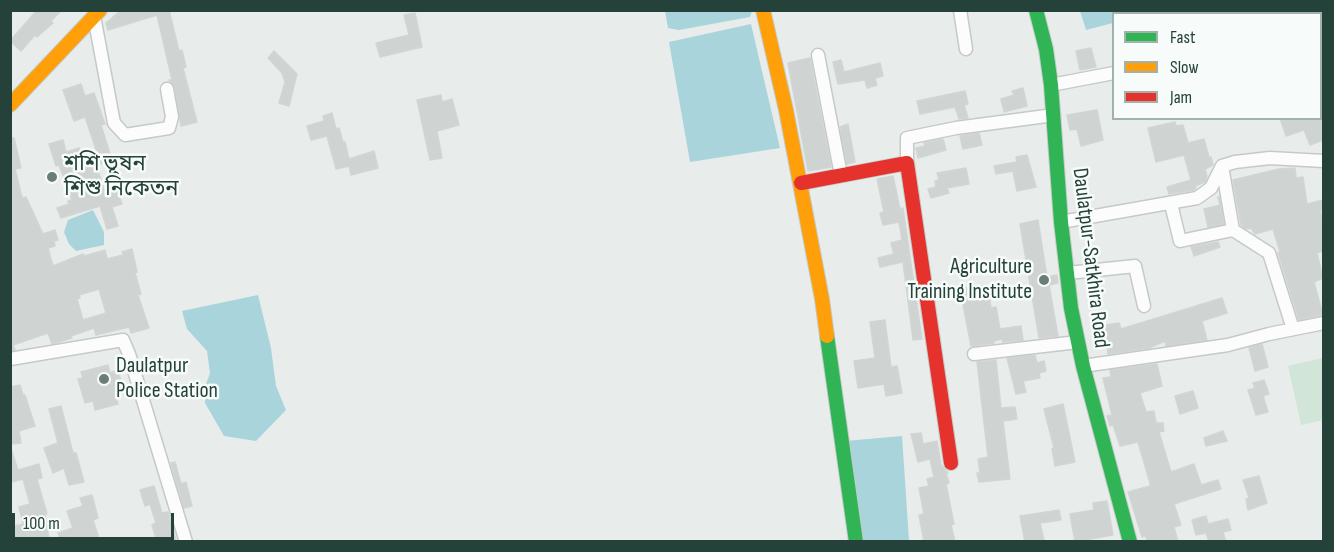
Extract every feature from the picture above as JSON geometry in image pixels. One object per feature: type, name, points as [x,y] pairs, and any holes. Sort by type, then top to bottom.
[{"type":"main road","points":[[763,10],[801,183],[822,299],[856,542]]},
{"type":"main road","name":"Daulatpur-Satkhira Road","points":[[1036,10],[1046,49],[1051,85],[1061,222],[1071,308],[1083,366],[1130,542]]},
{"type":"main road","points":[[10,92],[94,12]]},
{"type":"main road","points":[[10,105],[94,12]]},
{"type":"main road","points":[[801,183],[907,163],[951,463]]},
{"type":"street","points":[[960,10],[966,49]]},
{"type":"street","points":[[94,12],[114,123],[125,135],[169,128],[172,117],[167,89]]},
{"type":"street","points":[[818,55],[841,176]]},
{"type":"street","points":[[1051,85],[1112,73]]},
{"type":"street","points":[[907,163],[907,138],[956,128],[1054,115]]},
{"type":"street","points":[[1061,222],[1197,198],[1211,188],[1222,166],[1235,162],[1270,158],[1323,161]]},
{"type":"street","points":[[1222,166],[1233,230]]},
{"type":"street","points":[[1171,204],[1180,241],[1233,230],[1269,252],[1293,329]]},
{"type":"street","points":[[1068,273],[1135,266],[1144,306]]},
{"type":"street","points":[[1083,366],[1228,345],[1323,323]]},
{"type":"street","points":[[10,359],[123,340],[186,542]]},
{"type":"street","points":[[974,354],[1078,342]]},
{"type":"green space","points":[[1322,358],[1323,420],[1301,425],[1288,366]]},
{"type":"water","points":[[665,10],[752,11],[750,17],[679,30],[668,28]]},
{"type":"water","points":[[1080,11],[1136,12],[1112,12],[1112,23],[1086,30]]},
{"type":"water","points":[[751,24],[780,148],[690,162],[669,42]]},
{"type":"water","points":[[93,210],[104,232],[104,245],[76,251],[69,244],[64,232],[68,220]]},
{"type":"water","points":[[258,295],[271,348],[276,386],[286,410],[256,441],[224,436],[205,403],[205,387],[210,373],[207,351],[187,329],[182,311]]},
{"type":"water","points":[[902,436],[909,540],[860,541],[845,441]]},
{"type":"building","points":[[37,10],[62,10],[51,21],[53,23],[37,37],[35,35],[21,51],[10,41]]},
{"type":"building","points":[[121,10],[169,10],[179,51],[182,50],[186,67],[183,68],[197,122],[181,126],[175,88],[169,80],[172,80],[157,15],[108,30],[106,23]]},
{"type":"building","points":[[415,13],[422,47],[380,57],[376,43],[409,35],[404,15]]},
{"type":"building","points":[[1091,48],[1096,67],[1080,70],[1076,51]]},
{"type":"building","points":[[274,51],[297,74],[289,106],[279,103],[285,82],[282,73],[268,58]]},
{"type":"building","points":[[810,58],[831,167],[808,171],[788,63]]},
{"type":"building","points":[[841,60],[844,72],[880,63],[883,76],[875,78],[877,85],[867,88],[865,80],[838,84],[833,62]]},
{"type":"building","points":[[81,84],[85,96],[94,93],[105,124],[101,125],[112,160],[101,164],[85,117],[74,121],[63,90]]},
{"type":"building","points":[[1023,88],[1027,106],[1004,112],[1001,99],[1014,95],[1012,91]]},
{"type":"building","points":[[965,91],[968,104],[964,105],[968,118],[959,119],[955,107],[920,114],[917,101]]},
{"type":"building","points":[[441,95],[442,102],[452,99],[459,125],[437,131],[442,158],[430,160],[417,100]]},
{"type":"building","points":[[1097,110],[1103,140],[1081,146],[1077,129],[1070,130],[1067,115]]},
{"type":"building","points":[[332,113],[336,129],[339,128],[343,142],[345,142],[349,159],[374,151],[378,168],[351,175],[349,166],[336,169],[327,136],[311,140],[307,126],[324,121],[323,116]]},
{"type":"building","points":[[1323,118],[1323,140],[1310,145],[1304,130],[1286,136],[1281,120],[1322,120]]},
{"type":"building","points":[[1175,122],[1176,126],[1183,125],[1188,143],[1204,139],[1213,165],[1205,169],[1207,177],[1205,182],[1195,186],[1194,190],[1169,194],[1167,187],[1191,180],[1184,155],[1156,162],[1148,128]]},
{"type":"building","points":[[848,124],[855,162],[847,164],[840,127]]},
{"type":"building","points":[[979,133],[982,145],[963,149],[960,136]]},
{"type":"building","points":[[10,138],[14,138],[21,168],[15,169],[22,198],[26,197],[43,234],[55,230],[58,240],[54,241],[55,246],[48,248],[53,266],[83,254],[84,256],[105,250],[107,259],[123,255],[122,252],[132,249],[141,294],[138,295],[149,328],[131,333],[129,327],[96,335],[94,328],[52,344],[48,333],[13,345],[15,350],[10,351]],"holes":[[[99,289],[106,313],[83,320],[77,299],[80,298],[79,295]]]},
{"type":"building","points":[[943,139],[946,150],[918,158],[916,148],[925,146],[924,143]]},
{"type":"building","points":[[63,140],[66,152],[79,148],[84,164],[95,161],[105,192],[116,188],[122,204],[112,207],[118,226],[107,229],[100,206],[61,218],[57,208],[69,204],[68,201],[72,200],[59,165],[56,166],[49,144]]},
{"type":"building","points":[[1027,155],[1036,187],[1017,191],[1013,171],[996,174],[994,166],[1017,162],[1016,157]]},
{"type":"building","points":[[966,168],[969,184],[947,188],[949,193],[931,198],[928,189],[936,187],[935,181],[939,180],[937,173]]},
{"type":"building","points":[[1295,168],[1296,178],[1303,177],[1307,204],[1323,200],[1323,210],[1320,210],[1323,222],[1323,251],[1317,253],[1323,278],[1314,282],[1323,315],[1299,320],[1273,229],[1255,234],[1251,228],[1246,229],[1241,225],[1233,180],[1279,169]]},
{"type":"building","points":[[893,176],[900,209],[903,208],[922,339],[913,340],[903,262],[880,267],[878,258],[894,254],[891,243],[902,240],[899,222],[883,225],[880,213],[884,212],[877,179]]},
{"type":"building","points":[[1219,197],[1224,224],[1208,227],[1204,209],[1220,205]]},
{"type":"building","name":"Agriculture Training Institute","points":[[1038,220],[1047,277],[1057,275],[1058,283],[1049,285],[1058,336],[1039,338],[1020,224]]},
{"type":"building","points":[[1218,242],[1220,247],[1194,256],[1191,247]]},
{"type":"building","points":[[987,285],[991,308],[996,307],[1000,329],[1021,326],[1023,340],[1003,342],[1002,339],[994,343],[971,346],[960,289]]},
{"type":"building","points":[[1222,298],[1227,313],[1202,321],[1207,340],[1166,346],[1165,341],[1149,348],[1108,354],[1105,325],[1119,323],[1121,329]]},
{"type":"building","points":[[885,320],[891,367],[897,366],[902,393],[886,396],[884,384],[858,388],[854,361],[875,358],[870,322]]},
{"type":"building","points":[[1262,344],[1268,367],[1255,371],[1249,348]]},
{"type":"building","points":[[1035,355],[1037,363],[1044,361],[1046,371],[1039,373],[1040,378],[1023,381],[1026,392],[1016,394],[1007,358]]},
{"type":"building","points":[[996,360],[1001,408],[1015,407],[1017,419],[1003,421],[1010,479],[979,482],[978,459],[988,457],[977,362]]},
{"type":"building","points":[[1157,364],[1162,386],[1140,393],[1146,412],[1154,411],[1156,423],[1163,423],[1164,431],[1159,432],[1171,472],[1194,464],[1201,485],[1218,480],[1221,489],[1174,504],[1181,525],[1174,527],[1178,542],[1147,542],[1146,536],[1142,537],[1128,492],[1150,486],[1150,483],[1138,442],[1120,446],[1113,425],[1110,426],[1107,416],[1112,415],[1103,378],[1111,377],[1110,370]]},
{"type":"building","points":[[108,365],[110,373],[118,370],[124,392],[115,395],[118,404],[95,410],[93,401],[85,403],[78,379],[83,378],[81,372]]},
{"type":"building","points":[[1264,380],[1269,394],[1263,396],[1268,412],[1256,415],[1248,390],[1255,388],[1253,383]]},
{"type":"building","points":[[20,385],[35,426],[19,431],[21,443],[10,444],[10,387]]},
{"type":"building","points":[[1193,391],[1198,408],[1180,414],[1175,396]]},
{"type":"building","points":[[1063,404],[1075,462],[1055,466],[1052,449],[1054,448],[1044,409]]},
{"type":"building","points":[[61,406],[73,453],[76,453],[84,482],[69,485],[64,468],[53,473],[44,448],[58,443],[49,409]]},
{"type":"building","points":[[1223,431],[1227,441],[1206,446],[1204,438]]},
{"type":"building","points":[[921,433],[923,444],[937,441],[941,465],[948,473],[946,473],[949,483],[946,484],[955,542],[924,542],[919,515],[924,514],[919,488],[929,486],[927,479],[934,477],[930,459],[918,462],[911,434]]},
{"type":"building","points":[[10,452],[12,452],[18,470],[39,464],[42,478],[37,479],[47,514],[45,514],[49,538],[34,542],[10,542],[10,527],[23,524],[19,507],[30,504],[23,479],[12,482]]},
{"type":"building","points":[[175,462],[181,484],[186,482],[192,506],[184,508],[171,463]]},
{"type":"building","points":[[1259,476],[1267,503],[1248,510],[1246,499],[1249,498],[1243,480]]},
{"type":"building","points":[[154,486],[162,513],[168,512],[176,540],[157,542],[152,525],[156,523],[150,504],[145,506],[140,490]]},
{"type":"building","points":[[92,495],[98,518],[93,520],[100,542],[88,542],[87,539],[77,542],[75,537],[61,542],[58,533],[73,528],[67,511],[83,506],[80,498]]},
{"type":"building","points":[[1107,501],[1113,535],[1090,539],[1090,542],[1075,542],[1070,514],[1094,510],[1093,503]]},
{"type":"building","points":[[1059,510],[1061,520],[1040,523],[1044,540],[1025,542],[1020,516]]},
{"type":"building","points":[[1206,516],[1208,524],[1228,519],[1231,530],[1223,532],[1226,542],[1209,542],[1206,533],[1196,535],[1192,520]]},
{"type":"traffic: fast","points":[[1036,10],[1046,49],[1051,85],[1061,222],[1071,308],[1083,366],[1130,542]]},
{"type":"traffic: fast","points":[[827,336],[856,542]]},
{"type":"traffic: slow","points":[[10,105],[100,10]]},
{"type":"traffic: slow","points":[[763,10],[786,110],[827,336]]},
{"type":"traffic: jam","points":[[801,183],[907,163],[951,463]]},
{"type":"place","name":"শশি ভূষন শিশু নিকেতন","points":[[52,177]]},
{"type":"place","name":"Agriculture Training Institute","points":[[1044,280]]},
{"type":"place","name":"Daulatpur Police Station","points":[[104,379]]}]
